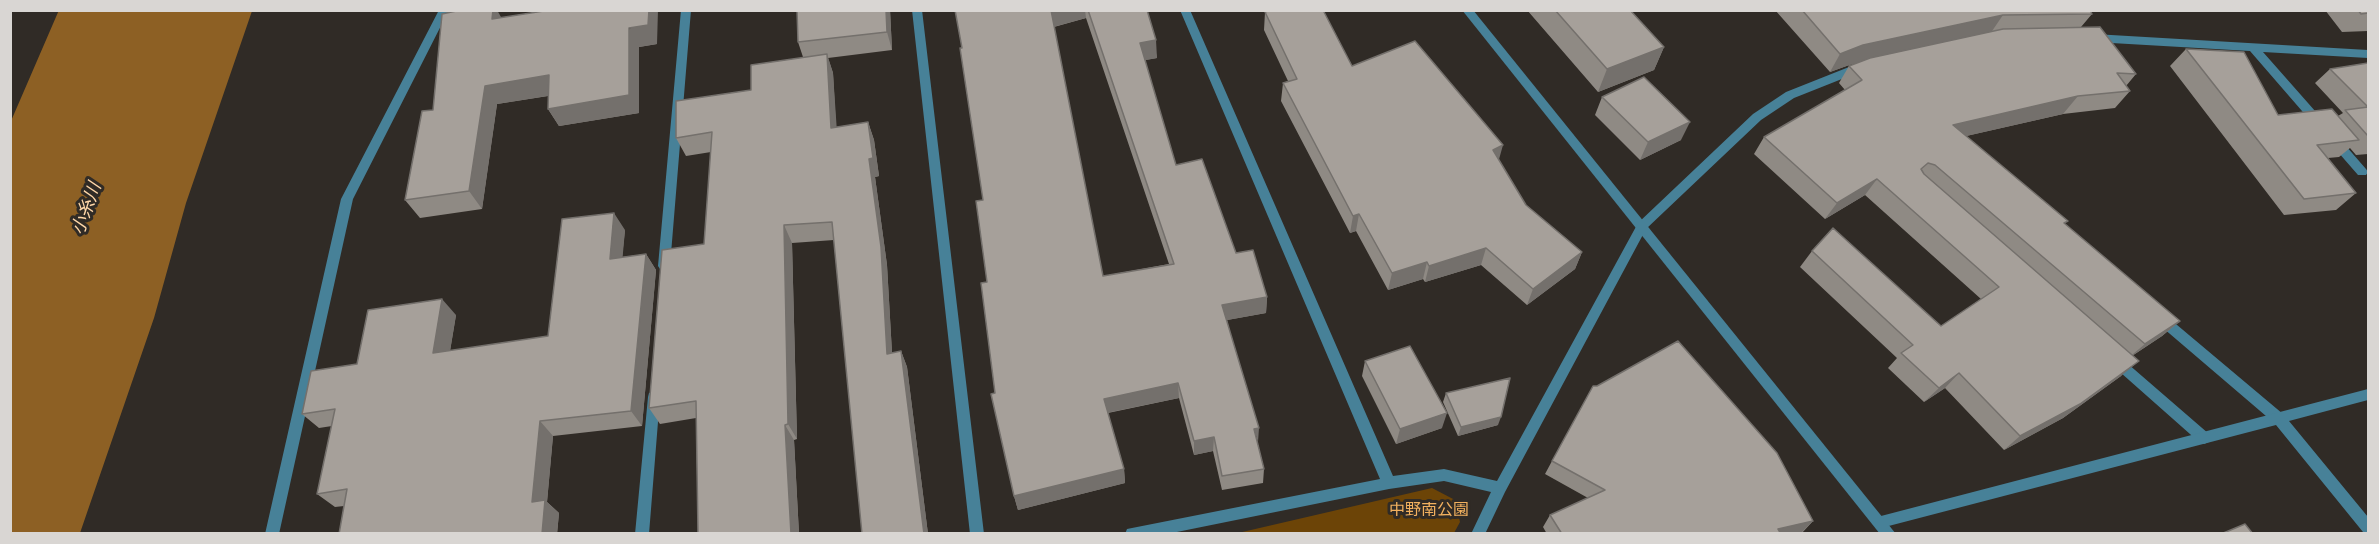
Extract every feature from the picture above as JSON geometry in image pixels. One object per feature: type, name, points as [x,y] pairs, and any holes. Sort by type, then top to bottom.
[{"type":"street","points":[[663,284],[686,10]]},
{"type":"street","points":[[917,10],[978,534]]},
{"type":"street","points":[[1185,10],[1389,483]]},
{"type":"street","points":[[1467,10],[1889,534]]},
{"type":"street","points":[[272,534],[347,200],[446,13]]},
{"type":"street","points":[[2081,38],[2368,54]]},
{"type":"street","points":[[2253,47],[2362,172]]},
{"type":"street","points":[[1478,534],[1500,488],[1642,225],[1756,117],[1790,95],[1866,67]]},
{"type":"street","points":[[2150,310],[2278,418],[2368,527]]},
{"type":"street","points":[[2105,351],[2204,438]]},
{"type":"street","points":[[642,534],[655,379]]},
{"type":"street","points":[[1881,522],[2368,395]]},
{"type":"street","points":[[1132,534],[1389,483],[1444,476],[1500,488]]},
{"type":"green space","name":"中野南公園","points":[[1432,488],[1455,500],[1460,522],[1454,533],[1238,533]]},
{"type":"water","name":"小糸川","points":[[59,10],[252,11],[186,203],[154,318],[80,533],[11,533],[11,121]]},
{"type":"building","points":[[461,10],[493,10],[492,19],[550,10],[649,10],[648,25],[629,28],[629,95],[548,109],[549,75],[485,86],[469,191],[405,200],[422,111],[433,110],[442,14]]},
{"type":"building","points":[[797,10],[886,10],[887,32],[798,42]]},
{"type":"building","points":[[955,10],[1051,10],[1103,276],[1174,264],[1088,10],[1147,10],[1156,40],[1140,43],[1176,165],[1202,159],[1236,253],[1253,250],[1267,297],[1222,305],[1259,428],[1254,429],[1264,469],[1222,476],[1214,437],[1194,441],[1178,383],[1104,399],[1124,469],[1014,496],[991,394],[995,393],[981,283],[987,282],[976,201],[983,200]]},
{"type":"building","points":[[1323,10],[1352,66],[1415,41],[1503,145],[1493,150],[1526,205],[1582,252],[1533,289],[1486,248],[1429,266],[1427,262],[1392,273],[1359,214],[1353,216],[1283,83],[1297,79],[1265,12]]},
{"type":"building","points":[[1555,10],[1630,10],[1664,47],[1607,69]]},
{"type":"building","points":[[1802,10],[2090,10],[2092,14],[2003,15],[1863,45],[1840,54]]},
{"type":"building","points":[[2358,10],[2368,10],[2368,13],[2361,14]]},
{"type":"building","points":[[2100,27],[2136,74],[2117,73],[2130,91],[2078,96],[1953,125],[2068,221],[2064,223],[2180,321],[2145,344],[1935,165],[1928,163],[1921,169],[2139,361],[2080,404],[2020,436],[1959,373],[1939,388],[1901,353],[1913,345],[1812,251],[1833,228],[1941,326],[1999,287],[1877,179],[1837,203],[1764,137],[1862,80],[1849,66],[1870,58],[2003,29]]},
{"type":"building","points":[[2186,49],[2244,52],[2278,115],[2332,109],[2359,140],[2317,145],[2356,193],[2304,199]]},
{"type":"building","points":[[827,54],[831,128],[868,122],[873,158],[869,159],[881,247],[887,354],[901,351],[924,534],[862,534],[832,222],[784,225],[788,424],[785,425],[791,534],[698,534],[696,401],[649,408],[662,250],[704,244],[712,132],[676,138],[676,101],[751,90],[751,65]]},
{"type":"building","points":[[2368,63],[2368,107],[2330,69]]},
{"type":"building","points":[[1644,77],[1690,122],[1648,142],[1602,97]]},
{"type":"building","points":[[2368,107],[2368,136],[2345,110]]},
{"type":"building","points":[[614,213],[610,259],[646,254],[631,411],[540,421],[532,502],[545,500],[542,534],[339,534],[347,489],[317,494],[335,409],[302,414],[311,371],[357,364],[368,310],[442,299],[433,353],[548,336],[562,219]]},
{"type":"building","points":[[1678,341],[1777,453],[1813,521],[1778,529],[1781,534],[1562,534],[1550,515],[1605,490],[1552,461],[1593,386],[1597,386]]},
{"type":"building","points":[[1410,346],[1447,413],[1400,429],[1365,361]]},
{"type":"building","points":[[1510,378],[1501,417],[1461,427],[1446,393]]},
{"type":"building","points":[[2245,524],[2253,534],[2221,534]]}]
